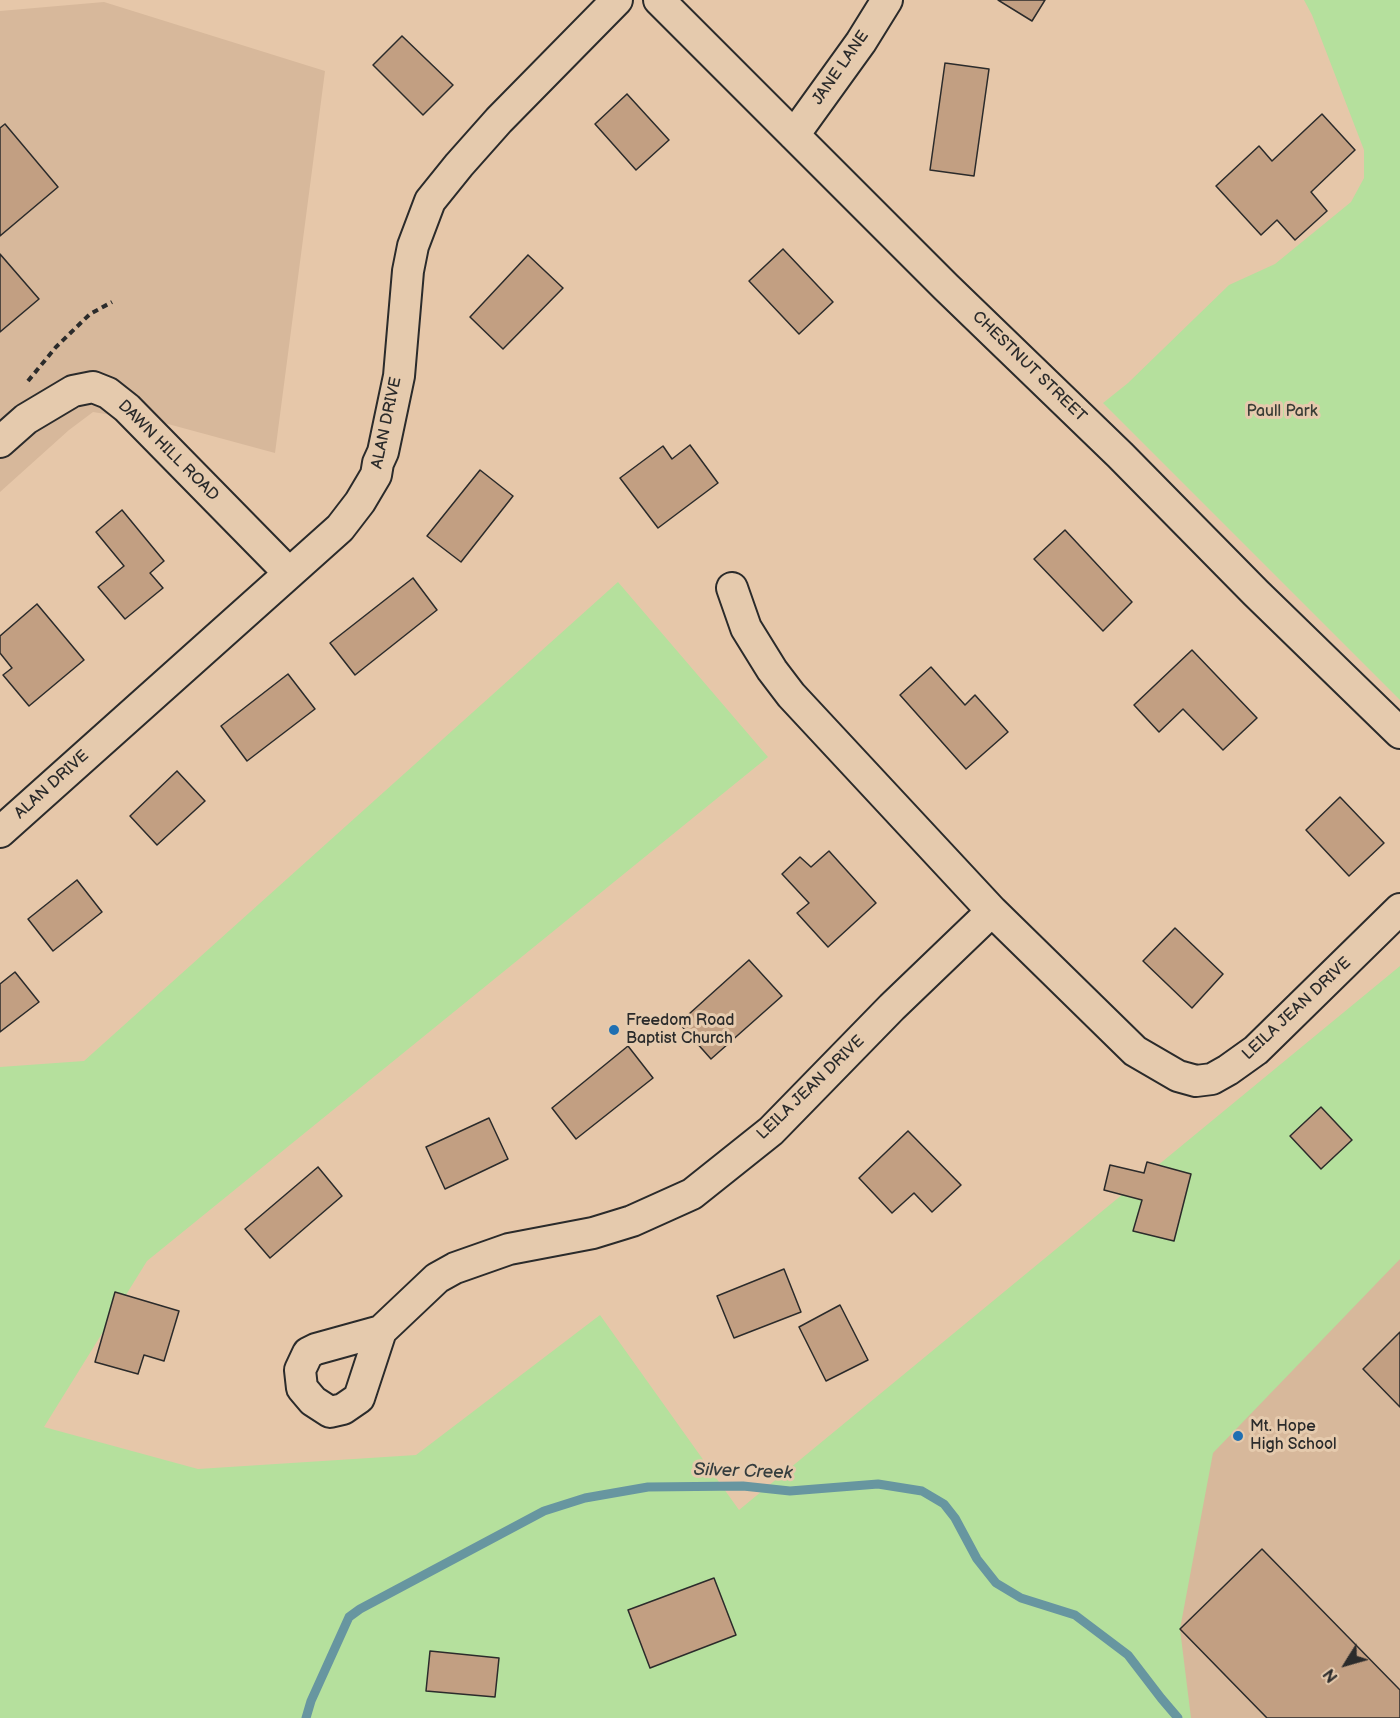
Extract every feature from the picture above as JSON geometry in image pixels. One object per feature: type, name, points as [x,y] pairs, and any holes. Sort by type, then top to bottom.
[{"type":"street","name":"ALAN DRIVE","points":[[0,832],[340,528],[360,502],[376,475],[383,452],[399,376],[408,271],[413,246],[430,201],[499,120],[617,0]]},
{"type":"street","name":"CHESTNUT STREET","points":[[659,0],[954,295],[1120,454],[1256,593],[1400,733]]},
{"type":"street","name":"JANE LANE","points":[[794,135],[861,42],[886,0]]},
{"type":"street","name":"DAWN HILL ROAD","points":[[0,442],[26,419],[72,391],[93,387],[108,393],[127,408],[289,573]]},
{"type":"street","name":"LEILA JEAN DRIVE","points":[[732,588],[746,628],[771,670],[791,695],[992,911],[1135,1051],[1178,1076],[1196,1081],[1212,1079],[1256,1050],[1400,909]]},
{"type":"street","name":"LEILA JEAN DRIVE","points":[[381,1331],[437,1278],[455,1268],[509,1249],[592,1233],[632,1221],[692,1194],[771,1131],[892,1007],[992,911]]},
{"type":"path","points":[[26,419],[17,394],[56,347],[90,314],[112,302]]},
{"type":"shaded area","points":[[104,2],[325,71],[275,453],[168,424],[93,412],[69,430],[0,492],[0,11]]},
{"type":"shaded area","name":"Mt. Hope High School","points":[[1400,1153],[1400,1718],[753,1718]]},
{"type":"green space","name":"Paull Park","points":[[1304,0],[1400,0],[1400,700],[1103,403],[1128,383],[1229,285],[1275,264],[1351,202],[1364,178],[1364,150],[1312,15]]},
{"type":"green space","points":[[618,582],[768,757],[147,1261],[44,1427],[198,1469],[416,1455],[600,1315],[739,1510],[1400,966],[1400,1259],[1213,1453],[1180,1629],[1191,1718],[0,1718],[0,1067],[84,1061]]},
{"type":"building","points":[[998,0],[1045,0],[1032,21]]},
{"type":"building","points":[[402,36],[453,85],[423,115],[373,65]]},
{"type":"building","points":[[945,63],[989,69],[974,176],[930,170]]},
{"type":"building","points":[[627,94],[669,140],[636,170],[595,124]]},
{"type":"building","points":[[1322,114],[1355,150],[1311,192],[1327,211],[1295,240],[1277,220],[1261,235],[1216,186],[1259,146],[1272,161]]},
{"type":"building","points":[[5,124],[58,187],[0,236],[0,128]]},
{"type":"building","points":[[783,249],[833,302],[799,334],[749,281]]},
{"type":"building","points":[[0,254],[39,299],[0,332]]},
{"type":"building","points":[[528,255],[563,288],[503,349],[470,317]]},
{"type":"building","points":[[690,445],[718,483],[658,528],[620,478],[663,446],[672,459]]},
{"type":"building","points":[[480,470],[513,496],[461,562],[427,536]]},
{"type":"building","points":[[122,510],[164,561],[150,573],[163,588],[125,619],[98,587],[124,566],[96,532]]},
{"type":"building","points":[[1065,530],[1132,602],[1103,631],[1034,559]]},
{"type":"building","points":[[413,578],[437,610],[355,675],[330,643]]},
{"type":"building","points":[[37,604],[84,660],[29,706],[3,675],[12,668],[0,653],[0,636]]},
{"type":"building","points":[[1192,650],[1257,718],[1223,750],[1183,709],[1159,732],[1134,705]]},
{"type":"building","points":[[931,667],[965,705],[975,695],[1008,732],[966,769],[900,695]]},
{"type":"building","points":[[288,674],[315,709],[247,761],[221,726]]},
{"type":"building","points":[[177,771],[205,801],[157,845],[130,816]]},
{"type":"building","points":[[1340,797],[1384,843],[1349,876],[1306,830]]},
{"type":"building","points":[[829,851],[876,903],[828,947],[797,913],[809,903],[782,874],[800,857],[811,867]]},
{"type":"building","points":[[77,880],[102,912],[53,951],[28,919]]},
{"type":"building","points":[[1175,928],[1223,974],[1192,1008],[1143,961]]},
{"type":"building","points":[[749,960],[782,996],[711,1059],[679,1023]]},
{"type":"building","points":[[15,972],[39,1002],[0,1032],[0,984]]},
{"type":"building","points":[[628,1046],[653,1078],[576,1139],[552,1108]]},
{"type":"building","points":[[1321,1107],[1352,1140],[1321,1169],[1290,1136]]},
{"type":"building","points":[[489,1118],[508,1159],[445,1189],[426,1147]]},
{"type":"building","points":[[908,1131],[961,1185],[932,1212],[914,1193],[892,1213],[859,1178]]},
{"type":"building","points":[[1147,1162],[1191,1174],[1174,1241],[1133,1231],[1142,1200],[1104,1190],[1110,1165],[1144,1173]]},
{"type":"building","points":[[318,1167],[342,1196],[270,1258],[245,1229]]},
{"type":"building","points":[[784,1269],[801,1312],[734,1338],[717,1296]]},
{"type":"building","points":[[115,1292],[179,1311],[164,1361],[144,1355],[138,1374],[95,1362]]},
{"type":"building","points":[[840,1305],[868,1360],[826,1381],[799,1327]]},
{"type":"building","points":[[1400,1332],[1400,1407],[1363,1369]]},
{"type":"building","points":[[1262,1549],[1400,1690],[1400,1718],[1267,1718],[1180,1629]]},
{"type":"building","points":[[714,1578],[736,1635],[650,1668],[628,1610]]},
{"type":"building","points":[[430,1651],[499,1658],[495,1697],[426,1691]]},
{"type":"waterway","name":"Silver Creek","points":[[306,1718],[311,1701],[349,1617],[544,1511],[585,1498],[648,1487],[743,1486],[790,1491],[878,1484],[922,1491],[944,1504],[955,1518],[977,1559],[996,1583],[1021,1598],[1075,1615],[1128,1655],[1178,1718]]},
{"type":"place","name":"Freedom Road Baptist Church","points":[[614,1030]]},
{"type":"place","name":"Mt. Hope High School","points":[[1238,1436]]}]
